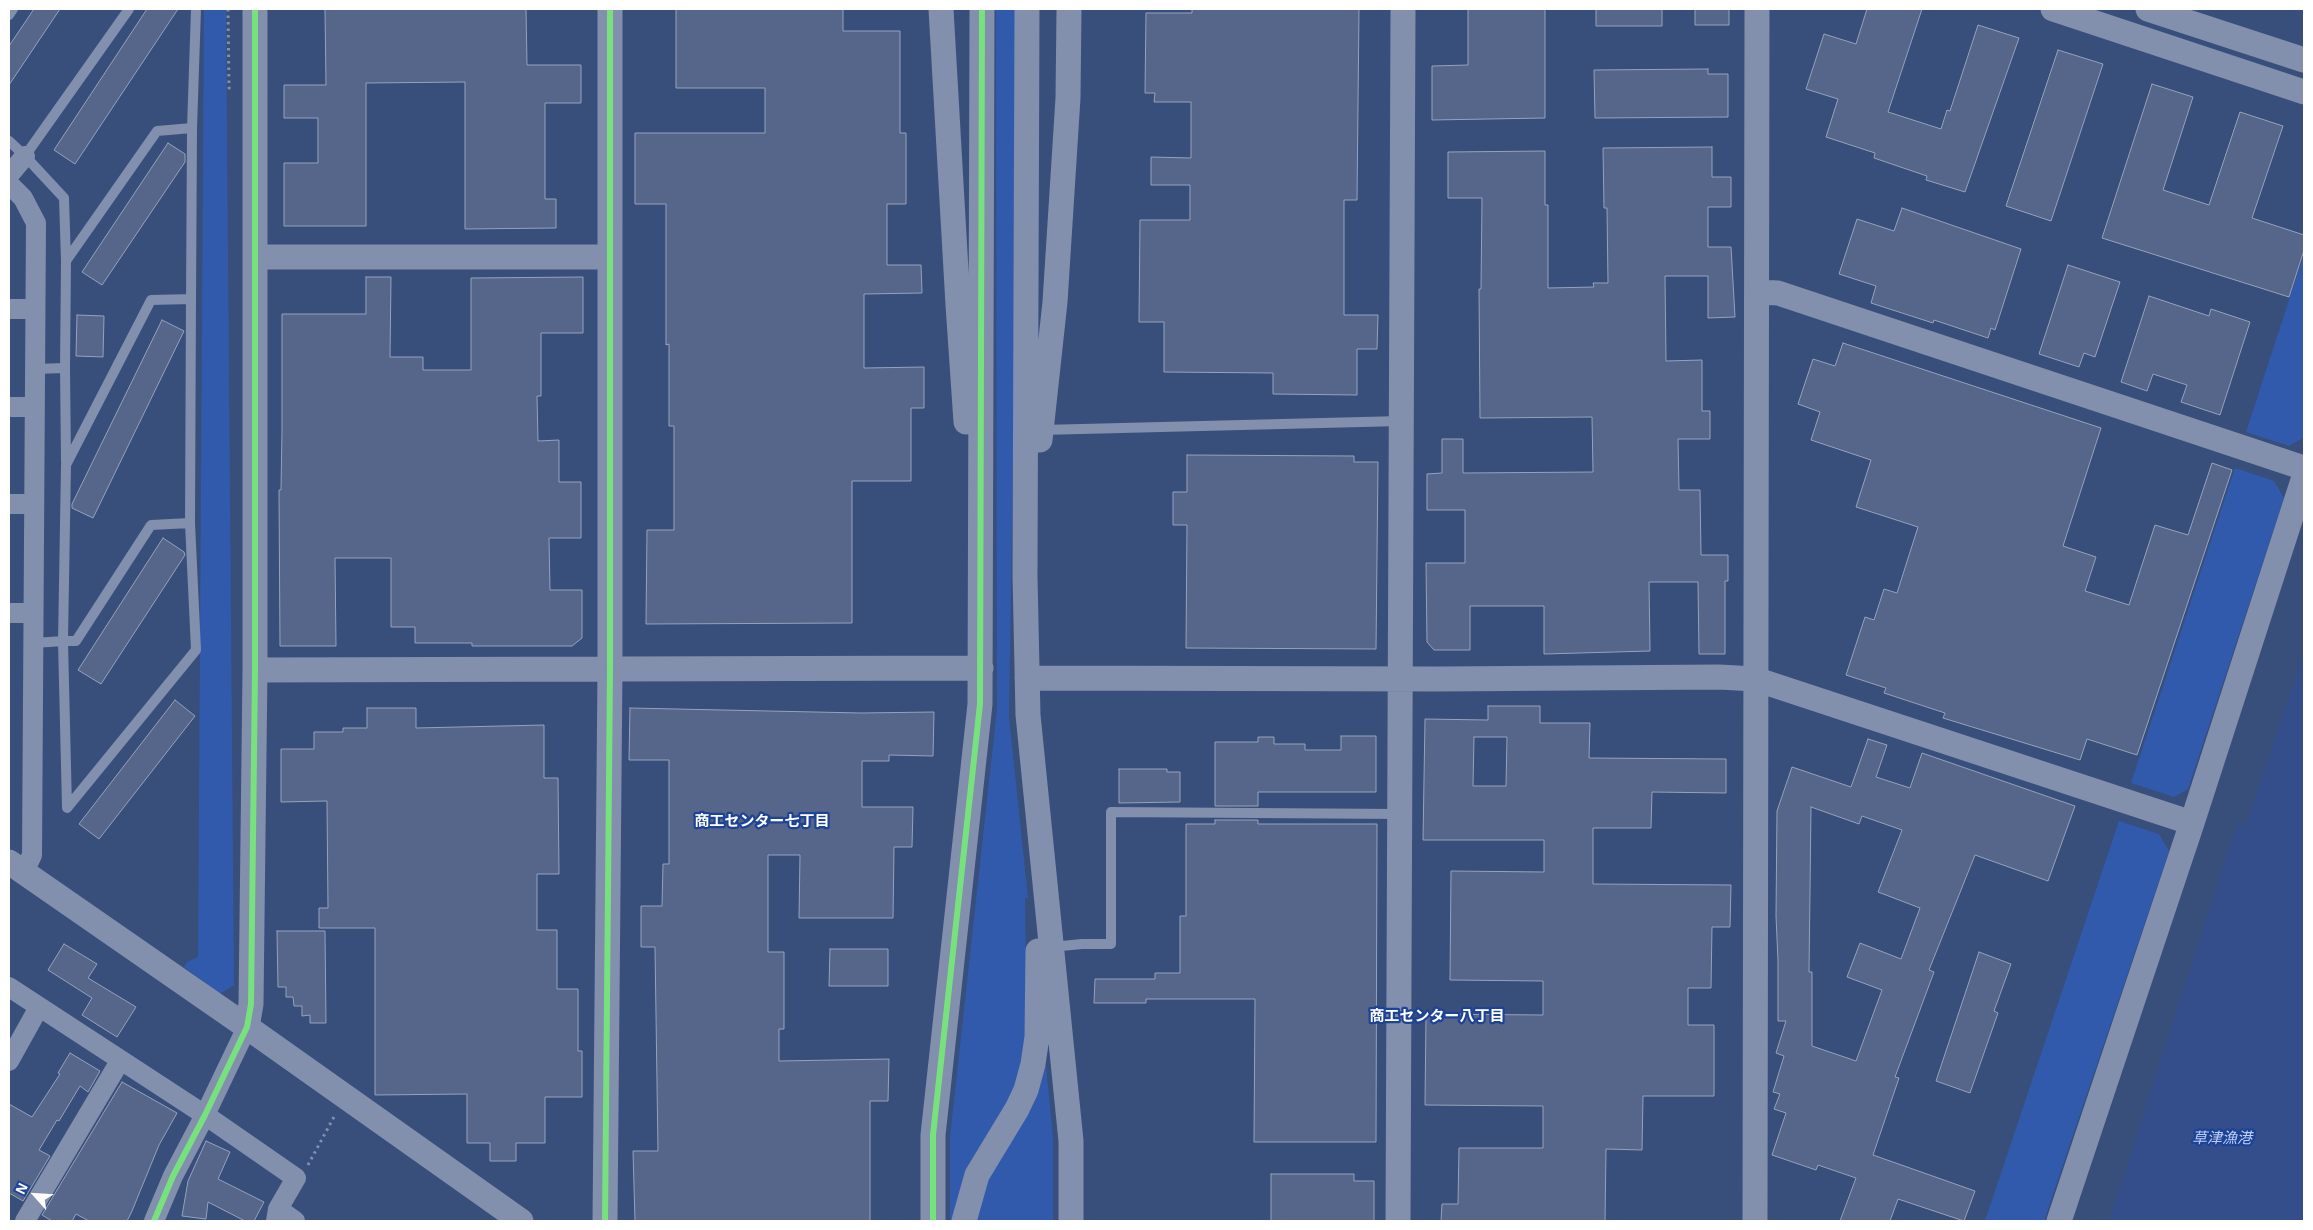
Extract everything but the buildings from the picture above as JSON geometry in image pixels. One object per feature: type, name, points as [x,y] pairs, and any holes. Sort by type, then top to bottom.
[{"type":"street","points":[[154,1221],[173,1176],[205,1115],[247,1027],[251,1004],[255,670],[255,9]]},
{"type":"street","points":[[605,1221],[610,669],[610,9]]},
{"type":"street","points":[[931,9],[942,45]]},
{"type":"street","points":[[941,9],[958,305],[979,592]]},
{"type":"street","points":[[933,1221],[933,1134],[980,704],[979,592],[983,266],[982,9]]},
{"type":"street","points":[[1027,9],[1025,576],[1028,715],[1071,1141],[1071,1221]]},
{"type":"street","points":[[1025,576],[1055,302],[1068,98],[1069,9]]},
{"type":"street","points":[[1068,98],[1084,9]]},
{"type":"street","points":[[1398,1221],[1399,814],[1403,421],[1403,9]]},
{"type":"street","points":[[1755,1221],[1757,9]]},
{"type":"street","points":[[2148,9],[2304,60]]},
{"type":"street","points":[[2062,10],[2304,92]]},
{"type":"street","points":[[9,175],[25,156]]},
{"type":"street","points":[[9,184],[16,201],[36,223],[32,613],[32,856],[16,867],[247,1027],[521,1221]]},
{"type":"street","points":[[255,256],[609,257]]},
{"type":"street","points":[[1758,292],[1778,293],[2304,468]]},
{"type":"street","points":[[9,309],[35,309]]},
{"type":"street","points":[[9,407],[34,407]]},
{"type":"street","points":[[2059,1221],[2192,823],[2304,477]]},
{"type":"street","points":[[9,504],[33,504]]},
{"type":"street","points":[[9,613],[32,613]]},
{"type":"street","points":[[255,670],[981,668]]},
{"type":"street","points":[[1027,678],[1400,679],[1709,677],[1755,679],[2192,823]]},
{"type":"street","points":[[964,1221],[977,1175],[1018,1109],[1026,1090],[1033,1064],[1037,1037],[1041,854]]},
{"type":"street","points":[[9,987],[205,1115],[296,1178],[277,1215],[295,1221]]},
{"type":"street","points":[[9,1061],[39,1007]]},
{"type":"street","points":[[25,1221],[120,1060]]},
{"type":"lane","points":[[9,15],[13,9]]},
{"type":"lane","points":[[25,156],[129,9]]},
{"type":"lane","points":[[9,141],[64,198],[66,261],[66,465],[63,641],[67,808],[196,650],[190,523],[192,128],[196,9]]},
{"type":"lane","points":[[66,261],[156,132],[192,128]]},
{"type":"lane","points":[[66,465],[151,300],[192,298]]},
{"type":"lane","points":[[35,369],[65,368]]},
{"type":"lane","points":[[1041,430],[1403,421]]},
{"type":"lane","points":[[32,643],[76,641],[150,524],[190,523]]},
{"type":"lane","points":[[1051,947],[1111,944],[1111,812],[1156,814],[1399,814]]},
{"type":"path","points":[[228,9],[229,88],[241,89]]},
{"type":"path","points":[[296,1178],[305,1170],[336,1114]]},
{"type":"shaded area","points":[[204,9],[226,9],[234,985],[220,994],[184,967],[187,962],[198,957]]},
{"type":"shaded area","points":[[996,9],[1017,9],[1015,337],[1009,717],[1028,898],[1025,898],[1027,1029],[1016,1086],[953,1221],[950,1221],[950,1137],[997,709]]},
{"type":"shaded area","points":[[2304,254],[2304,435],[2303,438],[2289,446],[2246,432]]},
{"type":"shaded area","points":[[2235,468],[2274,481],[2284,498],[2188,789],[2174,797],[2131,783]]},
{"type":"shaded area","points":[[2119,821],[2159,834],[2169,851],[2044,1221],[1985,1221]]},
{"type":"shaded area","points":[[1043,1065],[1046,1065],[1053,1138],[1053,1221],[974,1221],[980,1197]]},
{"type":"water","name":"草津漁港","points":[[2304,652],[2304,1221],[2109,1221],[2237,824],[2246,826]]},
{"type":"cycle path","points":[[154,1221],[173,1176],[205,1115],[247,1027],[251,1004],[255,670],[255,9]]},
{"type":"cycle path","points":[[605,1221],[610,669],[610,9]]},
{"type":"cycle path","points":[[933,1221],[933,1135],[980,704],[982,9]]},
{"type":"district","name":"商工センター七丁目","points":[[762,822]]},
{"type":"district","name":"商工センター八丁目","points":[[1437,1017]]}]
